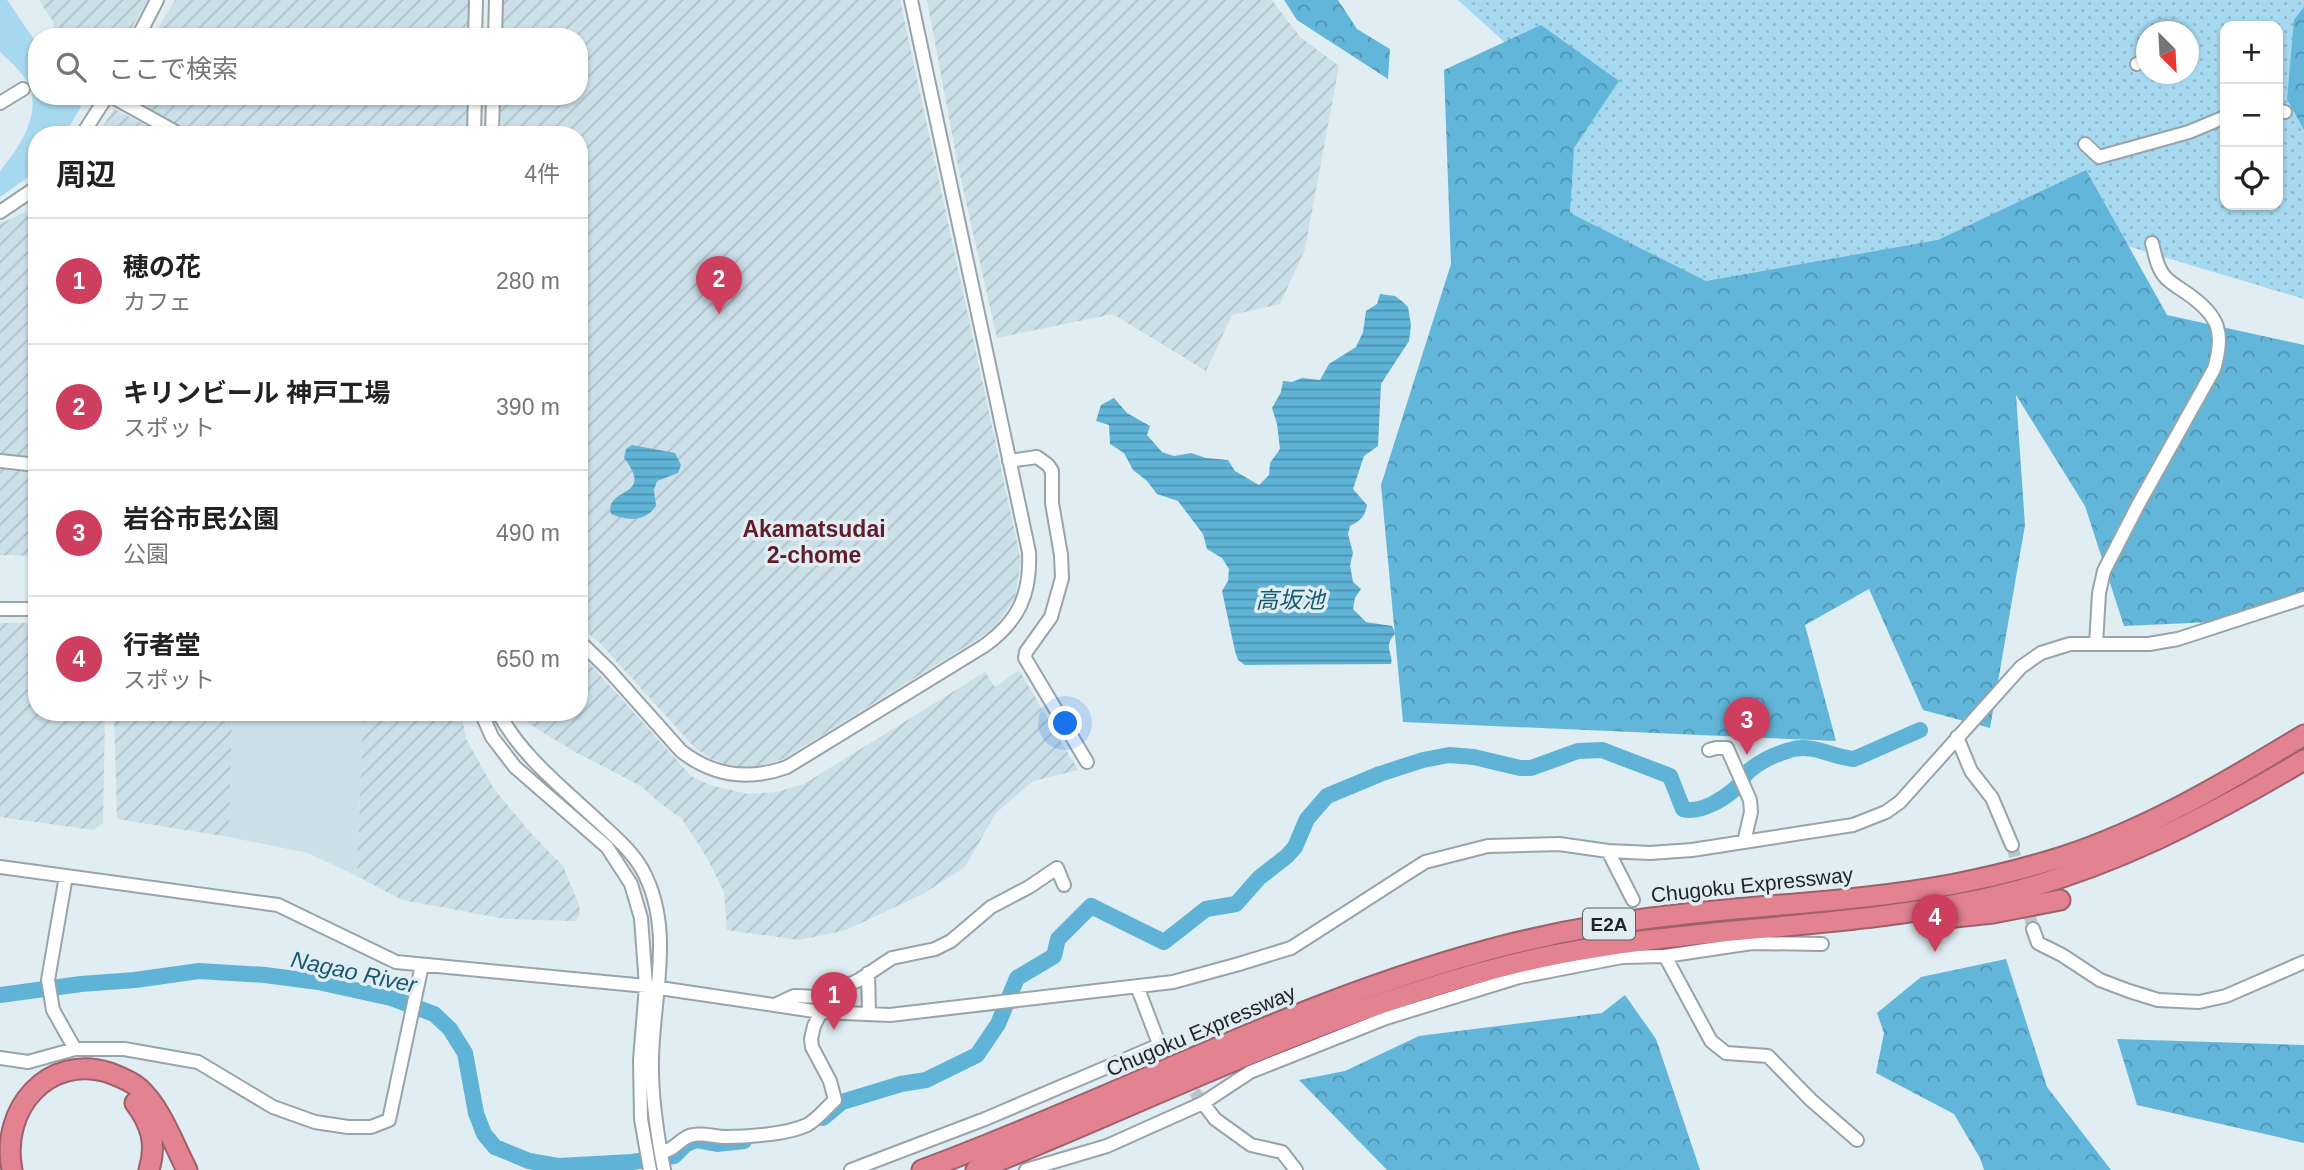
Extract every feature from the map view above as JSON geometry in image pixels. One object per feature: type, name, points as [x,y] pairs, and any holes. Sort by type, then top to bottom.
[{"type":"highway","name":"Chugoku Expressway","points":[[922,1170],[1329,1002],[1425,968],[1515,943],[1604,925],[1672,915],[1877,895],[1952,884],[2027,867],[2099,844],[2148,822],[2210,791],[2298,738]]},
{"type":"highway","name":"Chugoku Expressway","points":[[976,1170],[1303,1034],[1384,1003],[1477,973],[1563,952],[1605,945],[1958,904],[2072,874],[2183,828],[2304,760]]},
{"type":"highway","points":[[1793,924],[1961,918],[2060,900]]},
{"type":"highway","points":[[12,1170],[8,1138],[22,1102],[42,1082],[74,1069],[97,1069],[121,1077],[138,1087],[153,1105],[187,1170]]},
{"type":"highway","points":[[23,1170],[18,1141],[27,1113],[38,1099],[65,1083],[91,1080],[102,1082],[125,1094],[135,1102],[146,1118],[153,1146],[149,1170]]},
{"type":"street","points":[[143,28],[157,0]]},
{"type":"street","points":[[475,28],[476,0]]},
{"type":"street","points":[[495,28],[496,0]]},
{"type":"street","points":[[588,650],[681,751],[695,762],[726,774],[759,775],[787,767],[985,646],[1011,622],[1027,590],[1030,552],[911,0]]},
{"type":"street","points":[[0,103],[23,89]]},
{"type":"street","points":[[88,126],[103,105]]},
{"type":"street","points":[[126,105],[164,126]]},
{"type":"street","points":[[474,126],[475,105]]},
{"type":"street","points":[[492,126],[493,105]]},
{"type":"street","points":[[2085,144],[2099,157],[2189,132],[2220,119]]},
{"type":"street","points":[[0,212],[28,193]]},
{"type":"street","points":[[2096,644],[2099,593],[2104,571],[2214,369],[2220,349],[2218,326],[2213,317],[2205,306],[2166,279],[2159,269],[2152,243]]},
{"type":"street","points":[[1009,461],[1037,457],[1052,471],[1052,503],[1062,578],[1051,617],[1026,652],[1025,658],[1087,762]]},
{"type":"street","points":[[0,461],[28,464]]},
{"type":"street","points":[[0,867],[278,905],[396,962],[646,986],[821,1012],[931,1012],[1173,982],[1291,947],[1425,862],[1488,846],[1559,845],[1650,853],[1692,850],[1853,825],[1885,812],[1900,802],[2021,667],[2041,653],[2070,644],[2149,644],[2178,639],[2304,598]]},
{"type":"street","points":[[0,609],[28,609]]},
{"type":"street","points":[[485,721],[492,737],[515,767],[607,847],[622,866],[631,884],[642,918],[646,986],[640,1060],[641,1119],[650,1170]]},
{"type":"street","points":[[503,721],[537,766],[627,848],[642,869],[652,893],[659,920],[661,948],[652,1058],[653,1101],[664,1170]]},
{"type":"street","points":[[1957,737],[1971,771],[1992,799],[2012,845]]},
{"type":"street","points":[[1709,750],[1727,748],[1747,793],[1751,812],[1744,842]]},
{"type":"street","points":[[1608,851],[1633,900]]},
{"type":"street","points":[[777,1004],[794,996],[822,997],[838,991],[892,958],[923,953],[943,945],[991,907],[1029,887],[1057,868],[1061,873],[1063,885]]},
{"type":"street","points":[[66,876],[48,980],[53,1010],[75,1049]]},
{"type":"street","points":[[2033,929],[2038,943],[2100,980],[2158,1000],[2199,1002],[2226,996],[2304,962]]},
{"type":"street","points":[[1026,1170],[1107,1146],[1203,1103],[1250,1072],[1386,1018],[1519,977],[1622,957],[1665,956],[1752,943],[1822,944]]},
{"type":"street","points":[[1665,956],[1711,1041],[1726,1053],[1768,1056],[1811,1100],[1857,1140]]},
{"type":"street","points":[[0,1058],[28,1062],[75,1049],[124,1049],[198,1062],[273,1107],[315,1122],[371,1127],[389,1120],[422,965]]},
{"type":"street","points":[[868,973],[869,1014]]},
{"type":"street","points":[[851,1170],[985,1119],[1160,1047],[1137,986]]},
{"type":"street","points":[[661,1152],[668,1152],[687,1137],[696,1134],[726,1137],[776,1133],[804,1126],[813,1120],[835,1100],[830,1081],[812,1047],[814,1026],[821,1012]]},
{"type":"street","points":[[1203,1103],[1215,1119],[1251,1145],[1282,1152],[1296,1170]]},
{"type":"shaded area","points":[[0,0],[7,0],[28,31],[28,84],[0,52]]},
{"type":"shaded area","points":[[39,0],[147,0],[132,28],[53,28],[54,23]]},
{"type":"shaded area","points":[[175,0],[469,0],[469,28],[158,28]]},
{"type":"shaded area","points":[[503,0],[900,0],[1021,561],[1015,598],[994,629],[783,759],[756,767],[733,767],[712,759],[695,748],[600,643],[588,633],[588,126],[501,126],[501,105],[588,105],[588,28],[502,28]]},
{"type":"shaded area","points":[[927,0],[1272,0],[1300,37],[1339,66],[1305,249],[1280,304],[1232,315],[1206,371],[1113,314],[997,338],[958,166]]},
{"type":"shaded area","points":[[1458,0],[2304,0],[2304,299],[2067,228],[1823,319],[1520,271],[1578,109]]},
{"type":"shaded area","points":[[33,105],[81,107],[69,126],[28,126],[28,177],[0,197],[0,171],[25,134]]},
{"type":"shaded area","points":[[142,105],[468,105],[467,126],[180,126]]},
{"type":"shaded area","points":[[114,109],[147,126],[103,126]]},
{"type":"shaded area","points":[[28,210],[28,459],[0,455],[0,224]]},
{"type":"shaded area","points":[[0,469],[28,471],[28,556],[0,555]]},
{"type":"shaded area","points":[[0,623],[28,623],[28,721],[105,721],[103,823],[93,830],[0,817]]},
{"type":"shaded area","points":[[588,662],[691,776],[710,785],[748,794],[777,792],[804,784],[985,672],[995,687],[1019,670],[1078,770],[1033,781],[996,813],[965,867],[921,895],[846,930],[799,940],[727,930],[724,892],[706,856],[682,819],[641,786],[577,753],[526,721],[588,721]]},
{"type":"shaded area","points":[[114,721],[232,721],[229,837],[117,819]]},
{"type":"shaded area","points":[[232,721],[363,721],[357,876],[308,853],[229,837]]},
{"type":"shaded area","points":[[363,721],[463,721],[466,739],[494,789],[563,866],[580,914],[575,921],[506,919],[402,900],[357,876]]},
{"type":"green space","points":[[1284,0],[1338,0],[1357,29],[1390,49],[1388,79],[1297,20]]},
{"type":"green space","points":[[2304,7],[2304,130],[2287,99],[2294,20]]},
{"type":"green space","points":[[1541,25],[1619,81],[1574,148],[1570,213],[1706,281],[1938,240],[2086,170],[2167,315],[2304,345],[2304,596],[2212,622],[2124,626],[2085,506],[2016,395],[2025,525],[1990,728],[1923,710],[1869,589],[1805,625],[1836,741],[1403,722],[1381,485],[1451,264],[1444,70]]},
{"type":"green space","points":[[2006,959],[2047,1087],[2111,1170],[1984,1170],[1980,1158],[1954,1114],[1876,1073],[1884,1033],[1877,1013],[1921,977]]},
{"type":"green space","points":[[1625,995],[1656,1039],[1700,1170],[1387,1170],[1299,1080],[1345,1071],[1419,1036],[1602,1013]]},
{"type":"green space","points":[[2117,1039],[2304,1045],[2304,1143],[2137,1105]]},
{"type":"water","name":"高坂池","points":[[1380,294],[1395,296],[1408,307],[1411,325],[1409,341],[1381,384],[1378,446],[1364,456],[1353,489],[1367,505],[1362,518],[1350,526],[1348,534],[1353,553],[1350,565],[1353,582],[1361,589],[1355,598],[1353,609],[1366,622],[1392,626],[1395,633],[1389,644],[1391,664],[1245,665],[1238,660],[1235,651],[1222,591],[1228,581],[1229,569],[1222,558],[1207,549],[1203,534],[1178,501],[1157,494],[1147,481],[1133,470],[1124,453],[1110,444],[1109,425],[1096,421],[1101,405],[1114,398],[1127,413],[1150,426],[1147,435],[1162,452],[1174,456],[1191,453],[1206,458],[1228,460],[1235,471],[1259,485],[1269,475],[1270,463],[1280,449],[1272,408],[1281,392],[1283,381],[1292,382],[1302,378],[1320,380],[1329,364],[1356,347],[1363,332],[1366,311],[1377,304]]},
{"type":"water","points":[[632,445],[675,453],[681,465],[678,473],[657,481],[654,490],[656,506],[647,515],[636,519],[611,514],[611,505],[615,499],[632,486],[634,480],[624,458],[626,449]]},
{"type":"waterway","name":"Nagao River","points":[[823,1118],[842,1102],[901,1084],[926,1080],[977,1055],[998,1024],[1017,978],[1054,956],[1058,939],[1091,906],[1164,942],[1206,909],[1236,904],[1259,878],[1295,847],[1307,819],[1327,796],[1380,774],[1449,755],[1531,768],[1578,751],[1602,750],[1670,776],[1683,809],[1690,810],[1719,801],[1737,787],[1754,767],[1785,752],[1806,748],[1854,759],[1920,730]]},
{"type":"waterway","name":"Nagao River","points":[[0,995],[199,971],[318,982],[391,998],[434,1014],[450,1029],[465,1053],[476,1113],[484,1134],[495,1147],[529,1161],[558,1166],[632,1162],[674,1156],[685,1145],[696,1140],[717,1144],[744,1141]]},
{"type":"tunnel","points":[[2012,845],[2033,929]]},
{"type":"tunnel","points":[[1161,1049],[1203,1103]]},
{"type":"place","name":"キリンビール 神戸工場","points":[[719,314]]},
{"type":"place","name":"岩谷市民公園","points":[[1747,755]]},
{"type":"place","name":"行者堂","points":[[1935,952]]},
{"type":"place","name":"穂の花","points":[[834,1030]]},
{"type":"district","name":"Akamatsudai 2-chome","points":[[814,542]]}]
